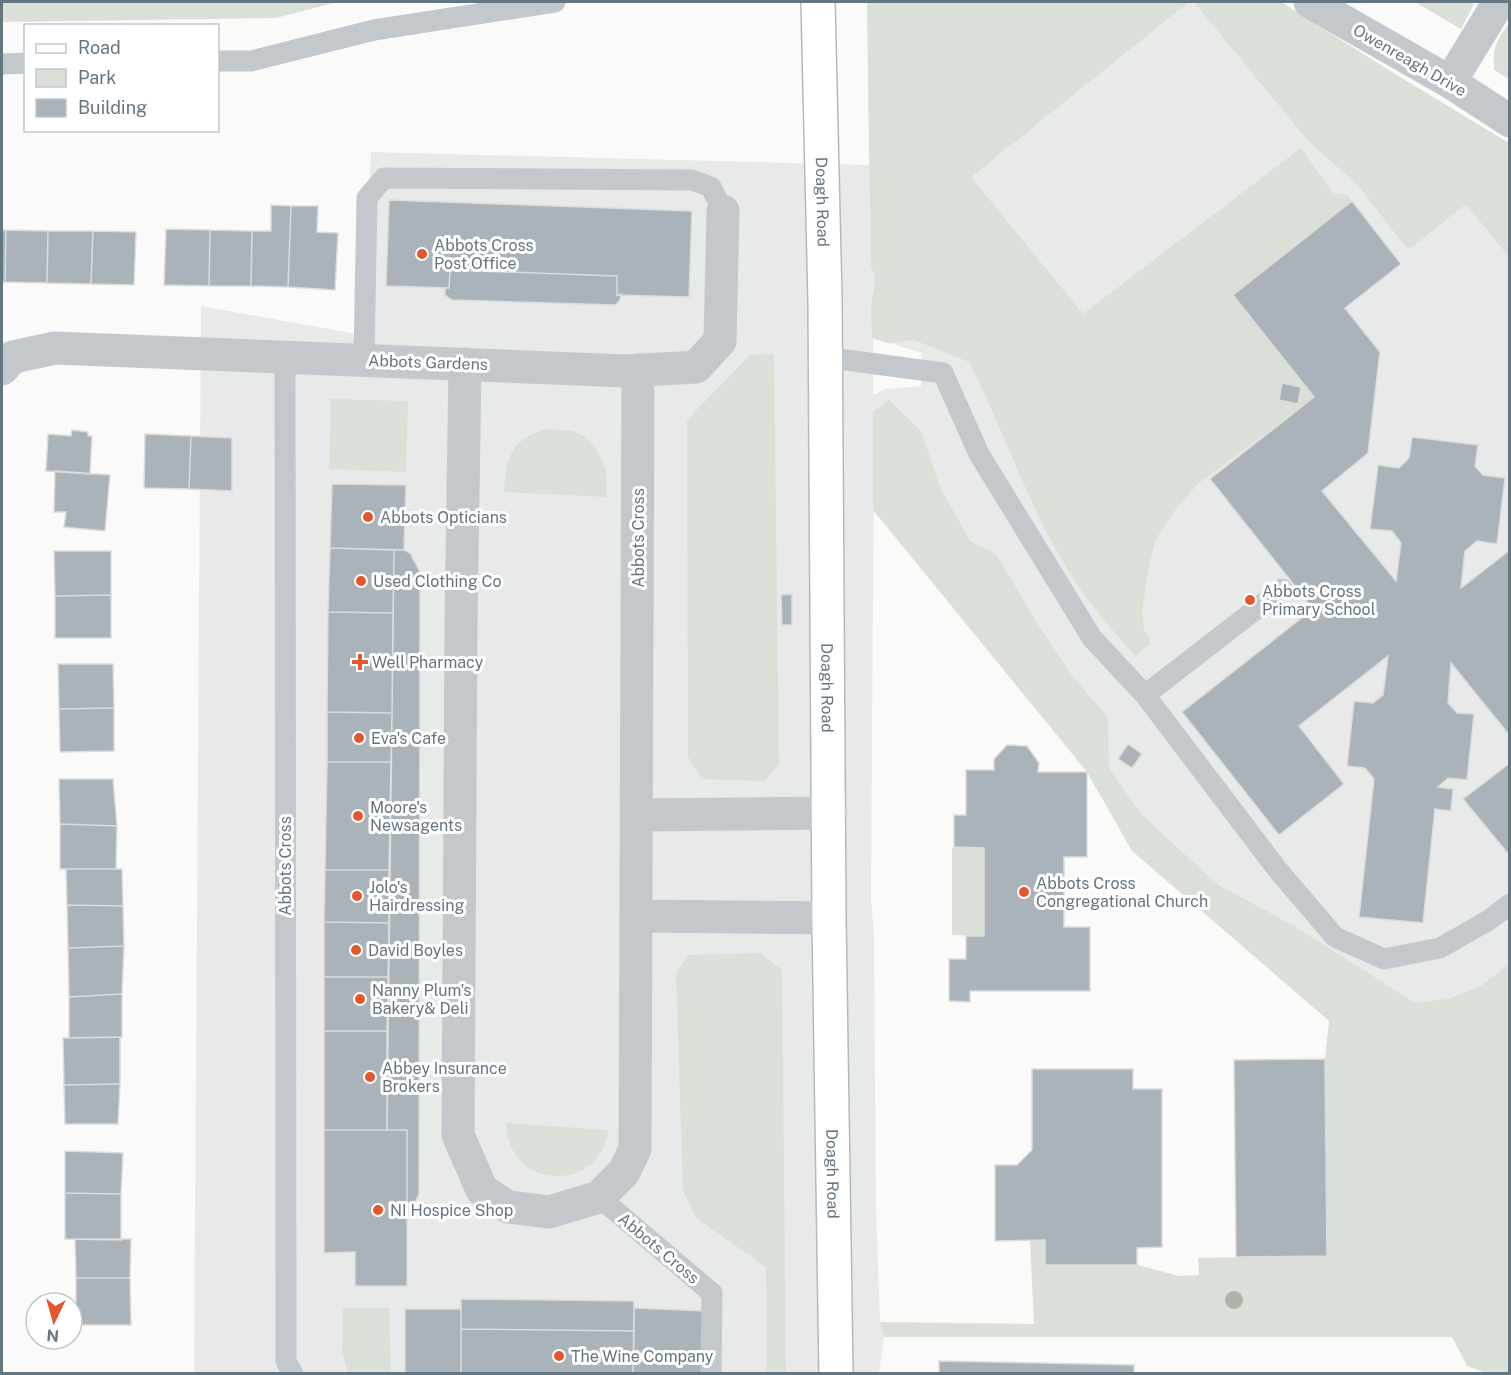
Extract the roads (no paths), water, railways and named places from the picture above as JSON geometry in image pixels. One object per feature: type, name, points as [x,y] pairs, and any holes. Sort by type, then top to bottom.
[{"type":"main road","name":"Doagh Road","points":[[818,2],[825,300],[836,1374]]},
{"type":"street","name":"Owenreagh Drive","points":[[1310,2],[1450,82],[1509,121]]},
{"type":"street","points":[[1450,82],[1499,2]]},
{"type":"street","name":"Abbots Gardens","points":[[2,369],[13,357],[55,348],[638,370],[696,367],[720,341],[723,211]]},
{"type":"street","name":"Abbots Cross","points":[[465,364],[458,1136],[482,1190],[508,1207],[549,1212],[599,1197],[624,1172],[635,1149],[638,370]]},
{"type":"street","points":[[636,815],[830,813]]},
{"type":"street","points":[[636,916],[830,918]]},
{"type":"lane","points":[[219,61],[251,61],[374,30],[555,2]]},
{"type":"lane","points":[[2,64],[24,63]]},
{"type":"lane","points":[[364,360],[367,198],[384,178],[692,180],[711,187],[723,211]]},
{"type":"lane","name":"Abbots Cross","points":[[285,357],[286,1361],[293,1374]]},
{"type":"lane","points":[[824,357],[943,373],[979,454],[1092,638],[1145,695],[1277,869],[1335,937],[1384,959],[1440,948],[1489,920],[1509,904]]},
{"type":"lane","points":[[1145,695],[1282,589]]},
{"type":"lane","name":"Abbots Cross","points":[[599,1197],[712,1293],[711,1374]]},
{"type":"place","name":"Abbots Cross Post Office","points":[[422,254]]},
{"type":"place","name":"Abbots Opticians","points":[[368,517]]},
{"type":"place","name":"Used Clothing Co","points":[[361,581]]},
{"type":"place","name":"Abbots Cross Primary School","points":[[1250,600]]},
{"type":"place","name":"Well Pharmacy","points":[[360,662]]},
{"type":"place","name":"Eva's Cafe","points":[[359,738]]},
{"type":"place","name":"Moore's Newsagents","points":[[358,816]]},
{"type":"place","name":"Abbots Cross Congregational Church","points":[[1024,892]]},
{"type":"place","name":"Jolo's Hairdressing","points":[[357,896]]},
{"type":"place","name":"David Boyles","points":[[356,950]]},
{"type":"place","name":"Nanny Plum's Bakery& Deli","points":[[360,999]]},
{"type":"place","name":"Abbey Insurance Brokers","points":[[370,1077]]},
{"type":"place","name":"NI Hospice Shop","points":[[378,1210]]},
{"type":"place","name":"The Wine Company","points":[[559,1356]]}]
